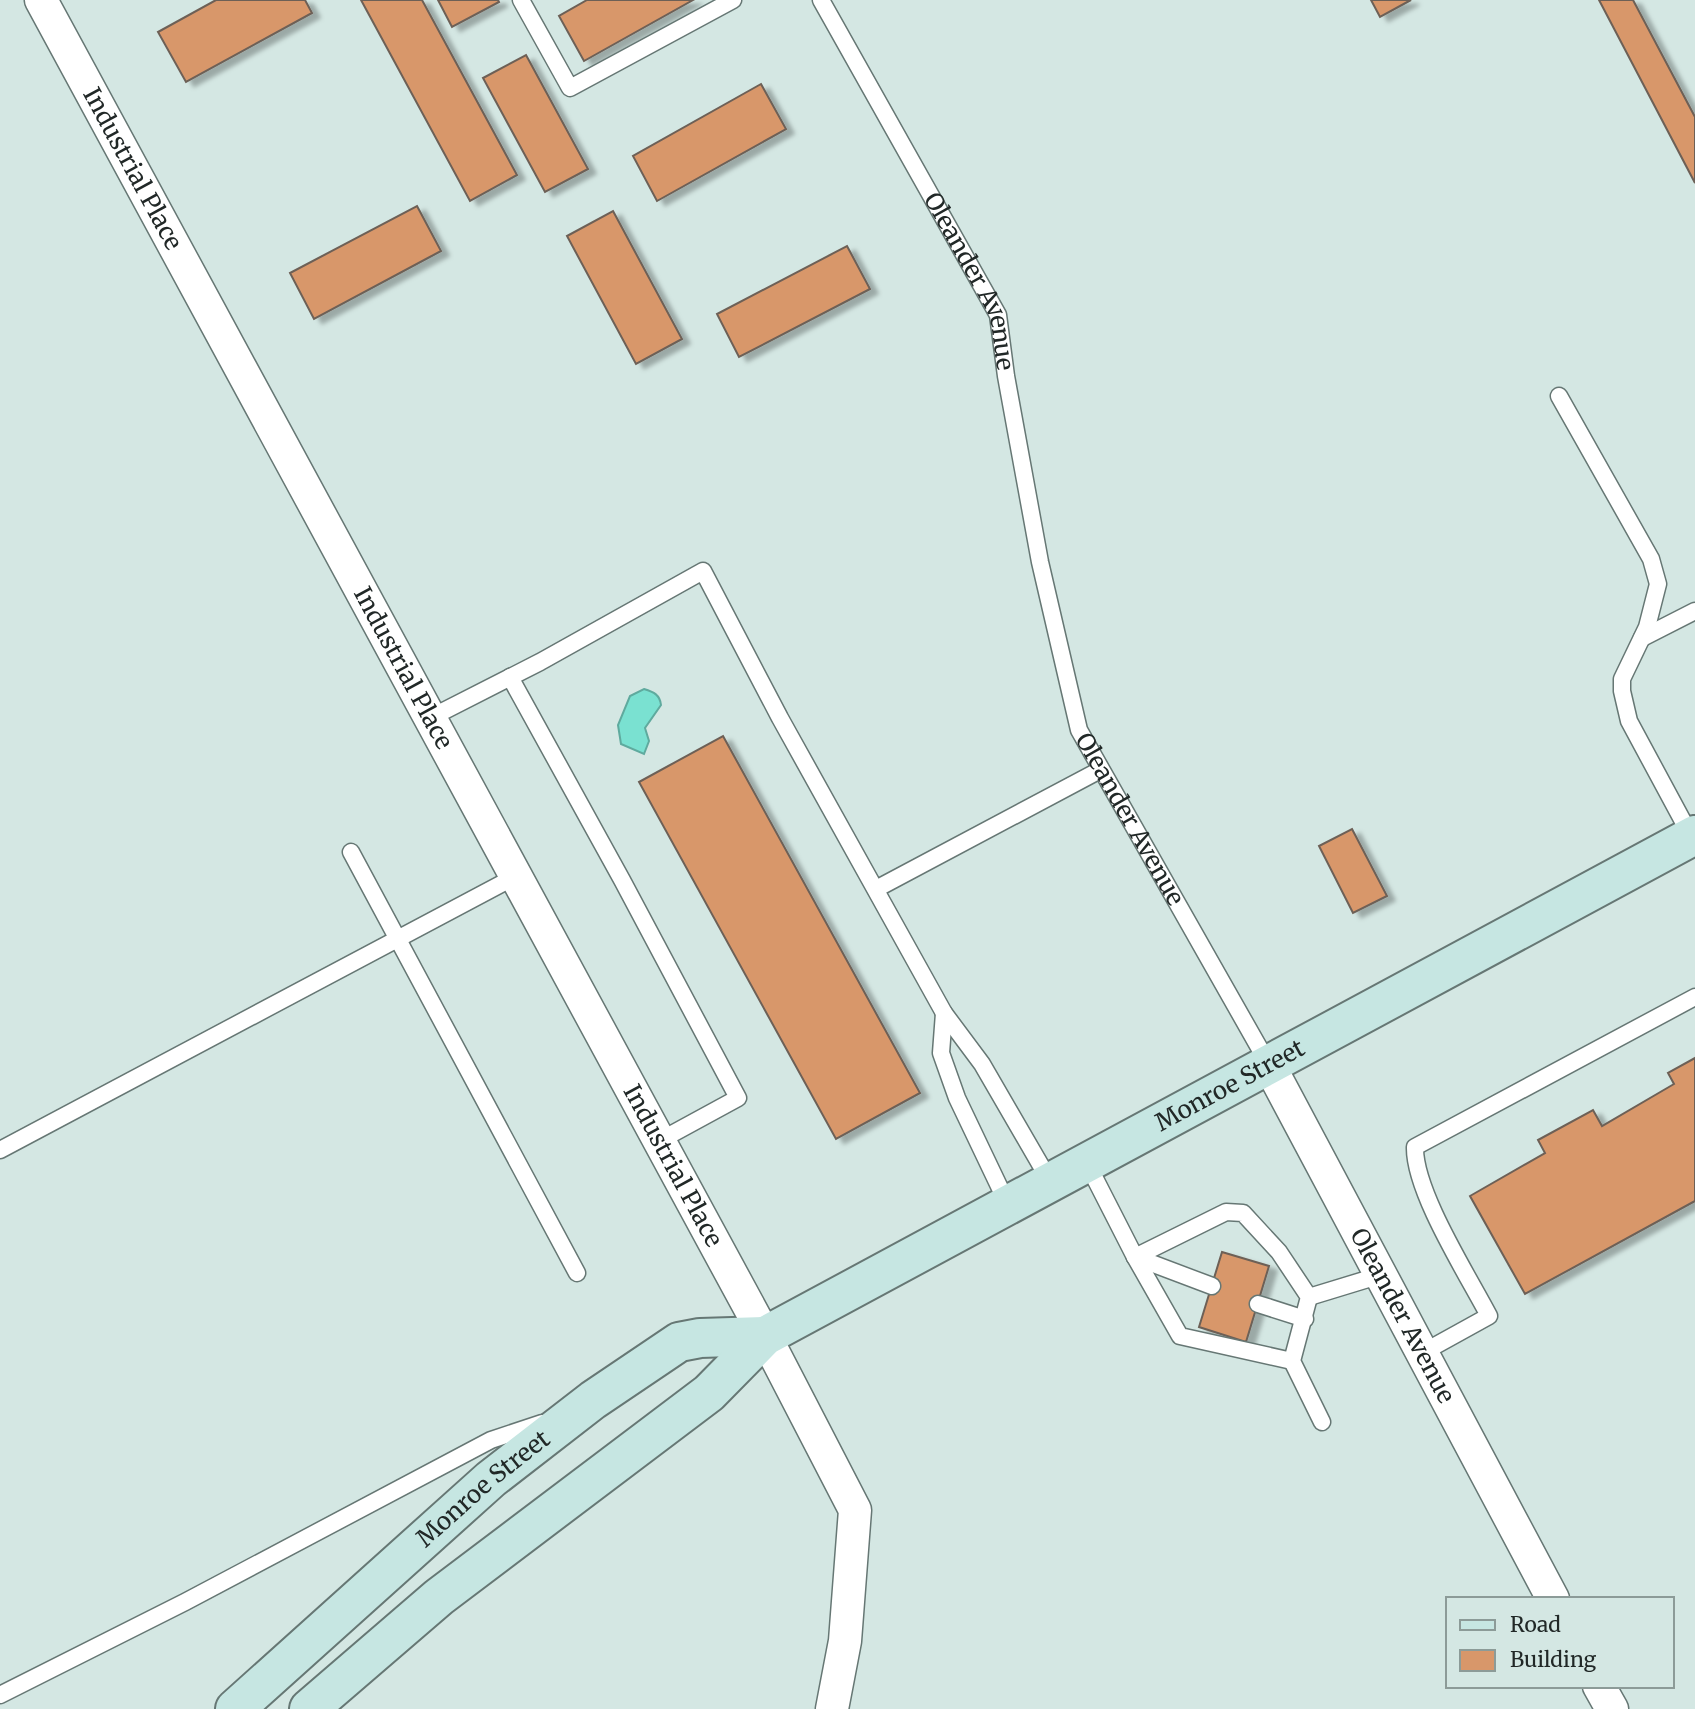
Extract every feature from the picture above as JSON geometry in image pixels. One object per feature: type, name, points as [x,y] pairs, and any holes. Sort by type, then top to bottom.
[{"type":"main road","name":"Monroe Street","points":[[309,1709],[439,1597],[709,1393],[765,1336],[1694,838]]},
{"type":"main road","name":"Monroe Street","points":[[235,1709],[491,1479],[578,1411],[679,1342],[700,1338],[765,1336]]},
{"type":"street","name":"Industrial Place","points":[[41,0],[765,1336],[855,1510],[845,1641],[832,1709]]},
{"type":"street","name":"Oleander Avenue","points":[[1269,1065],[1552,1597]]},
{"type":"street","points":[[1601,1688],[1612,1709]]},
{"type":"lane","points":[[521,0],[570,88],[733,0]]},
{"type":"lane","name":"Oleander Avenue","points":[[821,0],[998,315],[1006,376],[1040,562],[1079,730],[1269,1065]]},
{"type":"lane","points":[[1559,396],[1651,559],[1658,584],[1647,627],[1622,679],[1622,691],[1629,722],[1694,838]]},
{"type":"lane","points":[[430,718],[703,571],[780,718],[944,1013],[982,1064],[1051,1183]]},
{"type":"lane","points":[[1642,638],[1695,611]]},
{"type":"lane","points":[[510,677],[738,1098],[659,1141]]},
{"type":"lane","points":[[876,889],[1100,770]]},
{"type":"lane","points":[[351,852],[577,1273]]},
{"type":"lane","points":[[0,1150],[516,876]]},
{"type":"lane","points":[[1422,1353],[1489,1316],[1430,1204],[1414,1160],[1415,1147],[1695,997]]},
{"type":"lane","points":[[944,1013],[941,1053],[957,1098],[1008,1205]]},
{"type":"lane","points":[[1087,1163],[1135,1257],[1180,1336],[1292,1362]]},
{"type":"lane","points":[[1135,1257],[1226,1212],[1243,1213],[1279,1252],[1309,1297],[1292,1362],[1322,1422]]},
{"type":"lane","points":[[1135,1257],[1212,1286]]},
{"type":"lane","points":[[1309,1297],[1381,1275]]},
{"type":"lane","points":[[1258,1304],[1305,1319]]},
{"type":"lane","points":[[0,1695],[186,1602],[491,1440],[578,1411]]},
{"type":"shaded area","points":[[644,689],[656,694],[661,705],[645,728],[649,741],[644,754],[621,744],[618,725],[630,696]]},
{"type":"building","points":[[216,0],[305,0],[312,13],[186,82],[158,32]]},
{"type":"building","points":[[361,0],[422,0],[517,175],[470,201]]},
{"type":"building","points":[[438,0],[498,0],[499,2],[452,27]]},
{"type":"building","points":[[587,0],[693,0],[584,61],[559,16]]},
{"type":"building","points":[[1371,0],[1411,0],[1380,17]]},
{"type":"building","points":[[1599,0],[1633,0],[1695,117],[1695,183]]},
{"type":"building","points":[[526,55],[588,169],[545,192],[483,78]]},
{"type":"building","points":[[761,84],[786,129],[657,201],[633,156]]},
{"type":"building","points":[[417,206],[441,251],[314,319],[290,273]]},
{"type":"building","points":[[613,211],[682,339],[636,364],[567,236]]},
{"type":"building","points":[[847,246],[870,289],[739,357],[717,314]]},
{"type":"building","points":[[723,736],[920,1093],[836,1139],[639,782]]},
{"type":"building","points":[[1352,829],[1387,896],[1353,913],[1319,846]]},
{"type":"building","points":[[1695,1058],[1695,1201],[1525,1294],[1470,1196],[1545,1153],[1538,1140],[1593,1110],[1602,1126],[1674,1084],[1668,1073]]},
{"type":"building","points":[[1222,1252],[1269,1266],[1246,1342],[1199,1327]]}]
